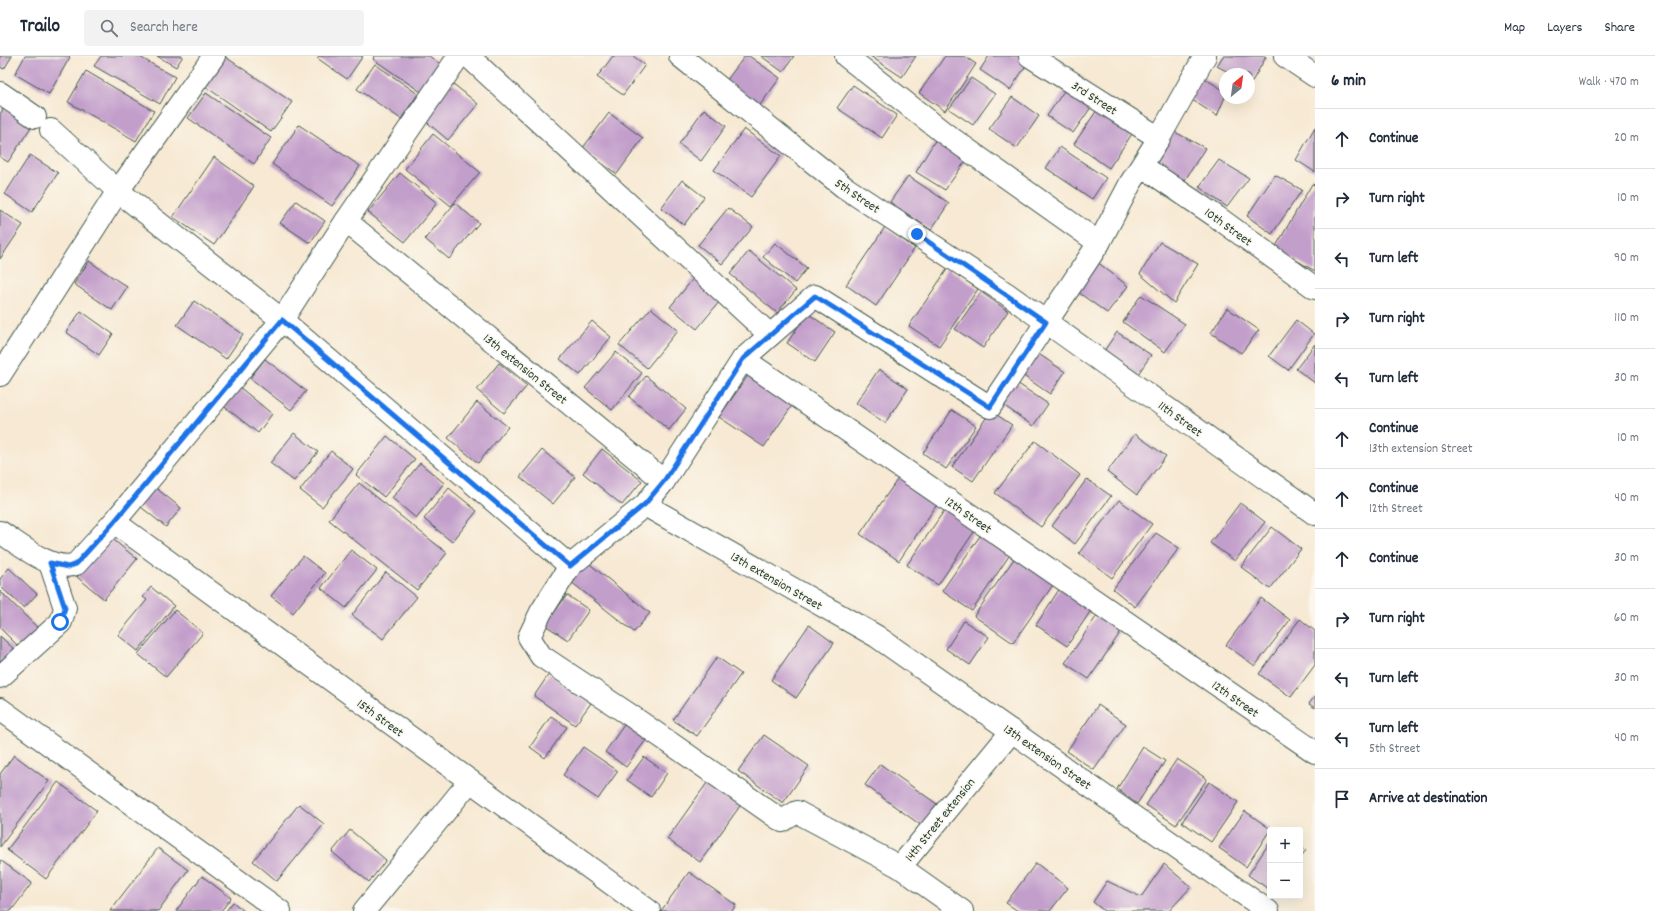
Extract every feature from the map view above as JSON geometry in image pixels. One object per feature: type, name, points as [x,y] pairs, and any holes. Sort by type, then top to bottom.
[{"type":"street","points":[[0,375],[118,190],[214,56]]},
{"type":"street","points":[[0,532],[50,563],[68,567],[76,564],[114,522],[282,320],[346,221],[459,56]]},
{"type":"street","points":[[468,56],[770,335]]},
{"type":"street","name":"5th Street","points":[[680,56],[844,187],[924,238],[1046,322]]},
{"type":"street","points":[[846,56],[944,133],[1099,243]]},
{"type":"street","name":"3rd Street","points":[[1030,56],[1159,138]]},
{"type":"street","points":[[900,867],[797,812],[782,821],[630,715],[541,656],[528,637],[541,612],[570,566],[645,504],[664,481],[743,359],[815,296],[990,407],[1099,243],[1205,56]]},
{"type":"street","points":[[1285,56],[1315,76]]},
{"type":"street","points":[[0,93],[43,124],[118,190],[282,320],[570,566]]},
{"type":"street","name":"10th Street","points":[[1142,166],[1315,288]]},
{"type":"street","name":"13th extension Street","points":[[346,221],[664,481]]},
{"type":"street","name":"11th Street","points":[[1046,322],[1315,514]]},
{"type":"street","name":"12th Street","points":[[743,359],[1315,752]]},
{"type":"street","name":"13th extension Street","points":[[645,504],[876,636],[1268,911]]},
{"type":"street","name":"15th Street","points":[[114,522],[649,911]]},
{"type":"street","points":[[0,677],[60,622],[65,608],[50,563]]},
{"type":"street","points":[[0,709],[280,911]]},
{"type":"street","name":"14th Street extension","points":[[962,911],[900,867],[1012,731]]},
{"type":"street","points":[[364,911],[470,781]]},
{"type":"building","points":[[0,56],[12,56],[4,69],[0,67]]},
{"type":"building","points":[[25,56],[70,57],[49,94],[15,74]]},
{"type":"building","points":[[101,56],[138,56],[175,77],[160,104],[94,66]]},
{"type":"building","points":[[157,56],[183,56],[176,67]]},
{"type":"building","points":[[224,56],[292,102],[271,132],[203,85]]},
{"type":"building","points":[[319,56],[363,56],[347,79],[317,58]]},
{"type":"building","points":[[374,56],[429,56],[443,66],[424,94],[373,59]]},
{"type":"building","points":[[613,56],[633,56],[645,65],[623,95],[597,77]]},
{"type":"building","points":[[745,56],[749,56],[780,78],[760,105],[726,81]]},
{"type":"building","points":[[761,56],[794,56],[783,72]]},
{"type":"building","points":[[870,56],[916,56],[902,77]]},
{"type":"building","points":[[945,56],[964,56],[976,64],[945,111],[919,93]]},
{"type":"building","points":[[989,56],[1021,56],[1029,61],[1010,90],[980,70]]},
{"type":"building","points":[[1223,56],[1266,57],[1255,76],[1255,68],[1221,68],[1217,66]]},
{"type":"building","points":[[375,64],[418,94],[401,119],[357,89]]},
{"type":"building","points":[[86,71],[154,111],[136,141],[68,102]]},
{"type":"building","points":[[1202,77],[1219,87],[1219,104],[1222,104],[1217,116],[1189,98]]},
{"type":"building","points":[[971,78],[995,94],[973,125],[949,109]]},
{"type":"building","points":[[451,82],[478,104],[448,140],[422,118]]},
{"type":"building","points":[[853,85],[897,115],[882,138],[837,108]]},
{"type":"building","points":[[1068,85],[1094,103],[1073,133],[1047,116]]},
{"type":"building","points":[[206,93],[271,138],[254,164],[188,118]]},
{"type":"building","points":[[1012,97],[1039,116],[1017,148],[989,129]]},
{"type":"building","points":[[6,105],[33,124],[8,162],[0,157],[0,114]]},
{"type":"building","points":[[1099,107],[1134,131],[1109,168],[1074,144]]},
{"type":"building","points":[[704,109],[726,126],[701,161],[679,144]]},
{"type":"building","points":[[609,113],[643,138],[617,174],[582,149]]},
{"type":"building","points":[[299,125],[360,166],[332,206],[272,164]]},
{"type":"building","points":[[1315,127],[1315,172],[1296,160]]},
{"type":"building","points":[[744,129],[781,156],[751,197],[714,170]]},
{"type":"building","points":[[1173,131],[1205,148],[1185,180],[1151,163]]},
{"type":"building","points":[[433,134],[480,172],[451,206],[405,169]]},
{"type":"building","points":[[936,139],[967,159],[945,190],[916,172]]},
{"type":"building","points":[[1060,147],[1106,178],[1092,199],[1046,168]]},
{"type":"building","points":[[30,155],[58,173],[32,212],[5,194]]},
{"type":"building","points":[[214,157],[254,186],[214,245],[173,217]]},
{"type":"building","points":[[1219,160],[1249,178],[1227,207],[1199,187]]},
{"type":"building","points":[[400,173],[437,203],[405,242],[368,212]]},
{"type":"building","points":[[1275,175],[1302,190],[1272,234],[1247,216]]},
{"type":"building","points":[[908,176],[949,203],[931,230],[890,202]]},
{"type":"building","points":[[682,180],[704,197],[684,225],[661,208]]},
{"type":"building","points":[[1312,184],[1315,185],[1315,271],[1275,248]]},
{"type":"building","points":[[296,201],[325,221],[310,243],[280,223]]},
{"type":"building","points":[[455,203],[479,223],[449,259],[425,239]]},
{"type":"building","points":[[728,208],[753,227],[722,264],[698,245]]},
{"type":"building","points":[[0,210],[23,225],[0,259]]},
{"type":"building","points":[[885,227],[915,248],[876,306],[846,285]]},
{"type":"building","points":[[1160,242],[1198,264],[1174,303],[1140,274]]},
{"type":"building","points":[[775,243],[807,268],[795,283],[763,257]]},
{"type":"building","points":[[749,251],[796,290],[777,313],[730,274]]},
{"type":"building","points":[[89,261],[127,287],[112,310],[74,284]]},
{"type":"building","points":[[1096,261],[1128,286],[1107,313],[1075,290]]},
{"type":"building","points":[[948,268],[978,289],[939,346],[909,326]]},
{"type":"building","points":[[697,274],[724,296],[697,329],[670,307]]},
{"type":"building","points":[[981,292],[1008,311],[983,348],[955,329]]},
{"type":"building","points":[[1141,295],[1185,324],[1165,352],[1123,322]]},
{"type":"building","points":[[194,301],[243,334],[226,359],[177,325]]},
{"type":"building","points":[[651,308],[678,330],[647,368],[619,345]]},
{"type":"building","points":[[1227,308],[1259,330],[1241,353],[1211,333]]},
{"type":"building","points":[[81,311],[113,334],[99,355],[66,332]]},
{"type":"building","points":[[807,313],[835,332],[815,362],[787,343]]},
{"type":"building","points":[[1296,320],[1314,334],[1288,370],[1269,356]]},
{"type":"building","points":[[592,321],[611,337],[580,375],[560,359]]},
{"type":"building","points":[[1117,332],[1151,355],[1136,377],[1102,354]]},
{"type":"building","points":[[1315,344],[1315,383],[1296,369]]},
{"type":"building","points":[[1030,348],[1065,372],[1050,394],[1015,370]]},
{"type":"building","points":[[616,352],[642,373],[612,410],[585,388]]},
{"type":"building","points":[[265,359],[306,391],[291,410],[250,378]]},
{"type":"building","points":[[499,363],[527,386],[504,413],[477,390]]},
{"type":"building","points":[[879,369],[908,389],[885,423],[856,403]]},
{"type":"building","points":[[749,374],[793,404],[764,447],[719,417]]},
{"type":"building","points":[[646,376],[686,409],[669,430],[629,397]]},
{"type":"building","points":[[1014,381],[1048,404],[1033,426],[999,402]]},
{"type":"building","points":[[237,385],[272,414],[258,433],[221,404]]},
{"type":"building","points":[[477,402],[508,427],[478,463],[448,438]]},
{"type":"building","points":[[952,410],[976,426],[946,469],[923,453]]},
{"type":"building","points":[[991,411],[1012,425],[973,481],[952,467]]},
{"type":"building","points":[[294,433],[318,452],[294,481],[270,463]]},
{"type":"building","points":[[1135,434],[1166,456],[1137,495],[1107,472]]},
{"type":"building","points":[[387,436],[415,459],[384,497],[356,475]]},
{"type":"building","points":[[1035,441],[1080,475],[1041,527],[995,493]]},
{"type":"building","points":[[602,449],[642,481],[622,505],[583,473]]},
{"type":"building","points":[[542,450],[575,477],[553,504],[520,477]]},
{"type":"building","points":[[331,451],[353,469],[322,507],[300,490]]},
{"type":"building","points":[[420,463],[444,483],[416,518],[392,498]]},
{"type":"building","points":[[899,477],[938,503],[899,561],[860,534]]},
{"type":"building","points":[[1087,479],[1111,496],[1075,544],[1052,526]]},
{"type":"building","points":[[359,483],[447,553],[417,590],[329,520]]},
{"type":"building","points":[[151,484],[181,508],[166,527],[136,503]]},
{"type":"building","points":[[449,488],[477,511],[452,542],[424,519]]},
{"type":"building","points":[[1119,500],[1152,524],[1112,578],[1079,553]]},
{"type":"building","points":[[1240,503],[1265,522],[1235,561],[1210,543]]},
{"type":"building","points":[[946,508],[976,529],[938,585],[907,565]]},
{"type":"building","points":[[1272,527],[1301,549],[1270,589],[1241,567]]},
{"type":"building","points":[[982,533],[1011,553],[972,611],[942,591]]},
{"type":"building","points":[[1156,533],[1179,548],[1135,607],[1113,589]]},
{"type":"building","points":[[110,537],[137,559],[104,599],[77,577]]},
{"type":"building","points":[[351,550],[377,570],[346,608],[321,588]]},
{"type":"building","points":[[303,556],[325,573],[293,613],[271,596]]},
{"type":"building","points":[[1016,556],[1055,582],[1013,643],[974,616]]},
{"type":"building","points":[[586,561],[650,613],[634,632],[570,581]]},
{"type":"building","points":[[9,568],[37,594],[24,608],[0,586],[0,579]]},
{"type":"building","points":[[386,572],[417,597],[383,639],[352,615]]},
{"type":"building","points":[[151,587],[174,606],[138,651],[118,635],[147,600],[143,597]]},
{"type":"building","points":[[1060,588],[1092,609],[1067,646],[1036,625]]},
{"type":"building","points":[[0,591],[42,632],[23,651],[0,628]]},
{"type":"building","points":[[567,595],[589,610],[568,640],[545,625]]},
{"type":"building","points":[[1261,598],[1290,620],[1255,666],[1226,645]]},
{"type":"building","points":[[175,610],[203,633],[166,677],[138,654]]},
{"type":"building","points":[[1100,611],[1124,627],[1089,679],[1065,663]]},
{"type":"building","points":[[1300,619],[1315,631],[1315,665],[1291,697],[1259,674]]},
{"type":"building","points":[[964,621],[989,637],[970,665],[946,649]]},
{"type":"building","points":[[809,625],[834,643],[796,698],[771,680]]},
{"type":"building","points":[[0,636],[17,652],[0,670]]},
{"type":"building","points":[[717,657],[741,674],[697,736],[673,720]]},
{"type":"building","points":[[549,674],[591,703],[575,725],[534,696]]},
{"type":"building","points":[[1315,696],[1315,708],[1309,704]]},
{"type":"building","points":[[1098,705],[1126,724],[1094,770],[1067,751]]},
{"type":"building","points":[[551,716],[567,727],[545,758],[530,747]]},
{"type":"building","points":[[624,725],[646,740],[626,767],[605,752]]},
{"type":"building","points":[[764,735],[809,766],[783,803],[738,771]]},
{"type":"building","points":[[583,747],[618,771],[598,799],[563,775]]},
{"type":"building","points":[[1143,747],[1165,761],[1137,804],[1117,789]]},
{"type":"building","points":[[14,755],[49,781],[0,847],[0,774]]},
{"type":"building","points":[[644,757],[667,773],[651,797],[627,780]]},
{"type":"building","points":[[1177,759],[1207,779],[1176,825],[1146,805]]},
{"type":"building","points":[[880,764],[937,804],[922,826],[865,785]]},
{"type":"building","points":[[712,776],[745,799],[700,862],[667,839]]},
{"type":"building","points":[[58,782],[97,811],[46,879],[7,850]]},
{"type":"building","points":[[1209,782],[1238,802],[1211,842],[1182,822]]},
{"type":"building","points":[[299,804],[324,824],[277,881],[253,861]]},
{"type":"building","points":[[1245,811],[1268,827],[1267,835],[1246,867],[1219,848]]},
{"type":"building","points":[[350,830],[386,860],[369,882],[332,852]]},
{"type":"building","points":[[1267,846],[1267,888],[1248,875]]},
{"type":"building","points":[[158,848],[188,870],[158,911],[110,911]]},
{"type":"building","points":[[0,860],[32,883],[11,911],[0,911]]},
{"type":"building","points":[[1036,863],[1068,888],[1050,911],[1018,911],[1006,903]]},
{"type":"building","points":[[1164,864],[1191,887],[1169,911],[1104,911],[1093,902],[1107,881],[1141,897]]},
{"type":"building","points":[[689,872],[736,905],[732,911],[661,911]]},
{"type":"building","points":[[202,876],[231,898],[221,911],[176,911]]},
{"type":"building","points":[[233,902],[244,911],[226,911]]},
{"type":"route","points":[[60,622],[65,608],[62,595],[50,563],[68,567],[76,564],[114,522],[282,320],[570,566],[645,504],[664,481],[743,359],[815,296],[990,407],[1046,322],[917,234]]}]
